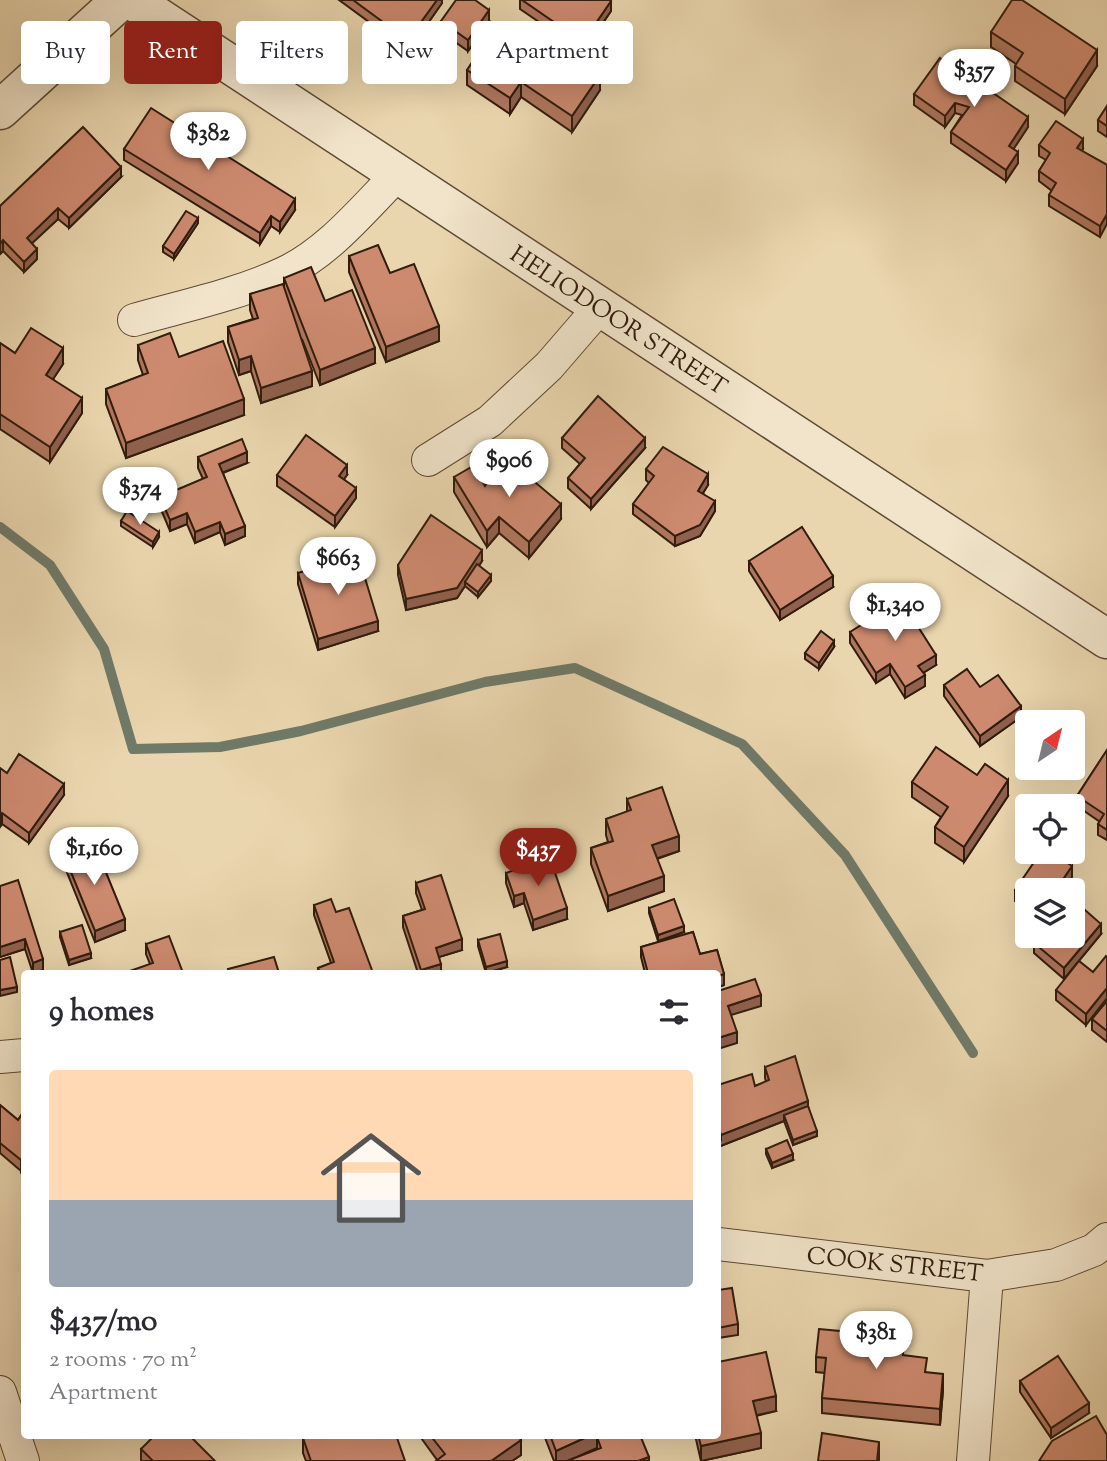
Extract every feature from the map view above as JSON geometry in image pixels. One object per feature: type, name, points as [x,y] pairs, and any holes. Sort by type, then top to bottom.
[{"type":"street","points":[[0,110],[121,0]]},
{"type":"street","name":"HELIODOOR STREET","points":[[132,0],[1107,639]]},
{"type":"street","points":[[134,320],[239,290],[285,273],[331,241],[398,174]]},
{"type":"street","points":[[429,460],[489,421],[549,366],[600,307]]},
{"type":"street","points":[[0,1057],[21,1055]]},
{"type":"street","name":"COOK STREET","points":[[721,1244],[987,1276],[1056,1265],[1094,1250],[1107,1239]]},
{"type":"street","points":[[973,1461],[987,1276]]},
{"type":"street","points":[[7,1400],[23,1461]]},
{"type":"building","points":[[353,0],[437,0],[422,21],[382,21]]},
{"type":"building","points":[[456,0],[475,0],[489,10],[481,21],[471,21],[471,36],[468,40],[457,32],[457,21],[441,21]]},
{"type":"building","points":[[522,0],[611,1],[597,21],[552,21]]},
{"type":"building","points":[[1012,0],[1022,0],[1097,50],[1065,99],[1015,66],[1023,53],[991,32]]},
{"type":"building","points":[[940,58],[960,72],[970,58],[992,74],[983,86],[1028,117],[1009,146],[1018,152],[1006,170],[951,132],[969,107],[955,103],[945,116],[914,94]]},
{"type":"building","points":[[488,84],[520,84],[510,98]]},
{"type":"building","points":[[524,84],[594,84],[572,116]]},
{"type":"building","points":[[1107,106],[1107,126],[1098,120]]},
{"type":"building","points":[[151,108],[295,199],[280,222],[271,216],[260,233],[124,149]]},
{"type":"building","points":[[1056,121],[1083,139],[1077,148],[1107,165],[1107,214],[1100,226],[1049,195],[1056,183],[1039,171],[1050,153],[1039,145]]},
{"type":"building","points":[[83,127],[121,167],[69,218],[58,208],[27,238],[37,249],[24,262],[3,240],[0,244],[0,206]]},
{"type":"building","points":[[186,211],[198,218],[174,254],[163,246]]},
{"type":"building","points":[[378,245],[390,273],[414,264],[439,326],[386,347],[349,256]]},
{"type":"building","points":[[311,267],[325,301],[352,290],[375,348],[320,370],[284,278]]},
{"type":"building","points":[[283,284],[312,371],[261,388],[251,356],[239,360],[228,327],[258,318],[250,294]]},
{"type":"building","points":[[31,328],[63,348],[46,375],[82,398],[50,447],[0,414],[0,343],[15,353]]},
{"type":"building","points":[[170,333],[179,357],[223,341],[244,399],[126,443],[106,389],[148,373],[138,345]]},
{"type":"building","points":[[598,396],[645,438],[591,499],[568,478],[585,458],[562,438]]},
{"type":"building","points":[[306,435],[347,465],[339,476],[356,488],[335,516],[277,475]]},
{"type":"building","points":[[242,439],[247,452],[219,464],[245,526],[225,534],[220,522],[195,532],[187,513],[170,520],[160,497],[207,477],[198,457]]},
{"type":"building","points":[[663,447],[708,474],[698,491],[715,501],[700,525],[675,536],[633,504],[654,476],[646,469]]},
{"type":"building","points":[[505,457],[561,504],[529,542],[499,517],[487,531],[454,477],[473,466],[485,486]]},
{"type":"building","points":[[127,511],[159,532],[153,542],[121,521]]},
{"type":"building","points":[[431,515],[482,550],[457,588],[406,599],[398,565]]},
{"type":"building","points":[[802,527],[833,576],[780,610],[749,561]]},
{"type":"building","points":[[358,555],[378,621],[318,639],[298,573]]},
{"type":"building","points":[[477,564],[491,575],[478,592],[465,582]]},
{"type":"building","points":[[901,600],[936,655],[918,666],[925,675],[905,687],[890,664],[876,673],[850,632]]},
{"type":"building","points":[[821,631],[834,641],[819,663],[805,653]]},
{"type":"building","points":[[967,669],[980,687],[998,675],[1021,706],[980,736],[944,685]]},
{"type":"building","points":[[936,747],[977,775],[985,764],[1008,780],[964,847],[935,827],[948,807],[912,782]]},
{"type":"building","points":[[1107,750],[1107,830],[1098,824],[1104,814],[1085,801],[1085,794],[1078,794]]},
{"type":"building","points":[[19,754],[64,784],[29,833],[2,813],[0,817],[0,768],[7,773]]},
{"type":"building","points":[[662,787],[679,836],[652,845],[664,876],[608,896],[591,848],[613,841],[606,819],[631,810],[627,799]]},
{"type":"building","points":[[94,843],[125,919],[95,931],[64,855]]},
{"type":"building","points":[[550,858],[567,908],[533,920],[524,893],[514,896],[506,873]]},
{"type":"building","points":[[1033,864],[1072,866],[1064,878],[1023,878]]},
{"type":"building","points":[[441,875],[462,939],[436,948],[441,964],[421,970],[403,916],[425,909],[416,883]]},
{"type":"building","points":[[18,880],[43,959],[33,963],[25,939],[0,947],[0,886]]},
{"type":"building","points":[[331,899],[336,912],[349,908],[372,970],[319,970],[318,968],[334,962],[314,905]]},
{"type":"building","points":[[674,899],[684,926],[658,935],[649,908]]},
{"type":"building","points":[[1085,910],[1101,924],[1085,943]]},
{"type":"building","points":[[82,925],[91,953],[69,960],[60,932]]},
{"type":"building","points":[[693,932],[700,954],[717,950],[724,974],[721,975],[721,970],[647,970],[641,947]]},
{"type":"building","points":[[500,934],[507,961],[486,967],[478,940]]},
{"type":"building","points":[[169,936],[182,970],[133,970],[153,963],[146,944]]},
{"type":"building","points":[[1040,948],[1081,948],[1064,968]]},
{"type":"building","points":[[1106,956],[1107,988],[1086,1014],[1056,990],[1079,961],[1093,972]]},
{"type":"building","points":[[10,957],[17,987],[0,990],[0,960]]},
{"type":"building","points":[[274,957],[278,970],[228,970]]},
{"type":"building","points":[[755,979],[761,995],[728,1006],[737,1032],[721,1037],[721,990]]},
{"type":"building","points":[[1107,1001],[1107,1031],[1092,1019]]},
{"type":"building","points":[[795,1056],[808,1101],[721,1135],[721,1084],[752,1074],[755,1086],[769,1080],[765,1067]]},
{"type":"building","points":[[0,1105],[18,1120],[21,1116],[21,1160],[0,1143]]},
{"type":"building","points":[[808,1106],[817,1131],[793,1140],[784,1115]]},
{"type":"building","points":[[787,1140],[793,1154],[772,1163],[766,1149]]},
{"type":"building","points":[[732,1288],[738,1324],[721,1327],[721,1290]]},
{"type":"building","points":[[819,1329],[904,1337],[903,1355],[927,1358],[925,1372],[943,1374],[940,1409],[822,1398],[826,1358],[816,1357]]},
{"type":"building","points":[[766,1352],[776,1396],[753,1401],[761,1433],[701,1446],[699,1439],[721,1439],[721,1361]]},
{"type":"building","points":[[1058,1356],[1089,1403],[1051,1428],[1020,1381]]},
{"type":"building","points":[[1096,1416],[1107,1435],[1107,1461],[1039,1461],[1052,1441]]},
{"type":"building","points":[[822,1433],[879,1442],[877,1461],[818,1461]]},
{"type":"building","points":[[151,1439],[193,1439],[215,1461],[153,1461],[141,1449]]},
{"type":"building","points":[[303,1439],[397,1439],[405,1461],[311,1461]]},
{"type":"building","points":[[433,1439],[521,1440],[491,1461],[436,1461],[445,1454]]},
{"type":"building","points":[[552,1439],[582,1439],[556,1451]]},
{"type":"building","points":[[598,1439],[642,1439],[649,1457],[638,1461],[567,1461],[601,1448]]},
{"type":"waterway","points":[[0,527],[50,565],[104,649],[133,749],[220,747],[301,731],[485,682],[575,668],[742,744],[845,855],[973,1053]]}]
